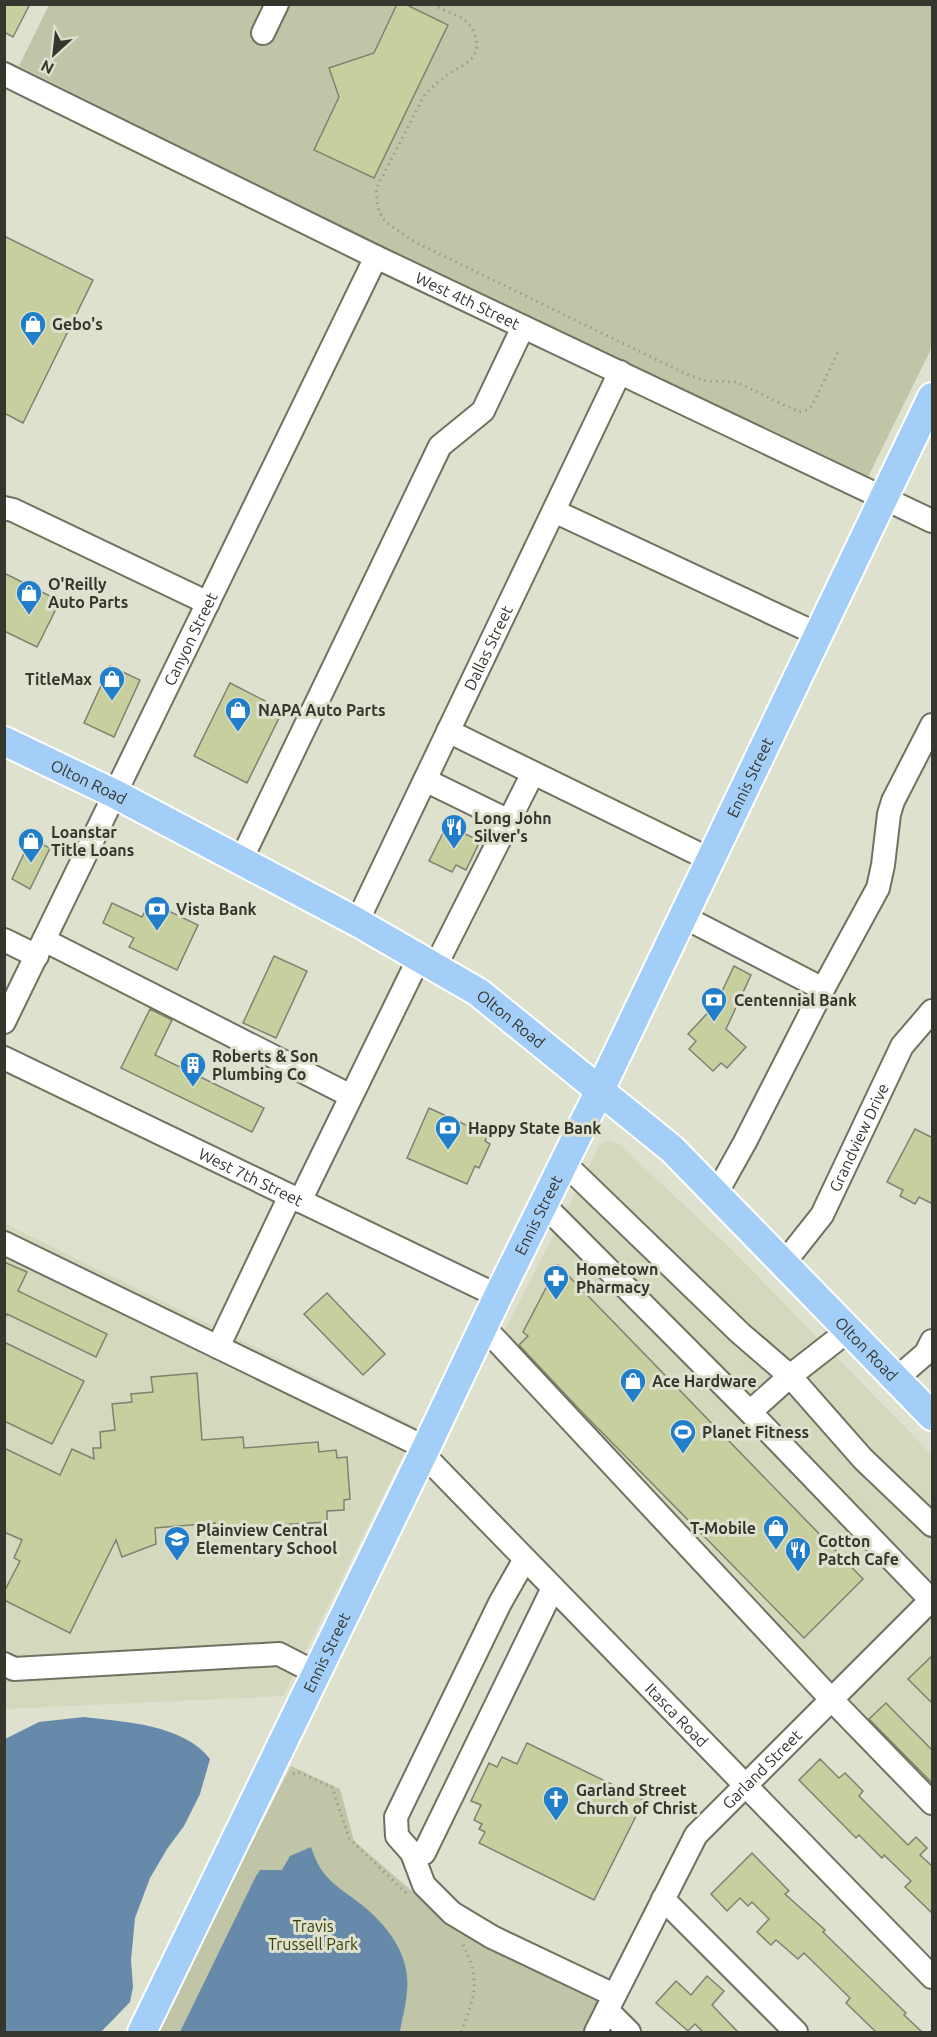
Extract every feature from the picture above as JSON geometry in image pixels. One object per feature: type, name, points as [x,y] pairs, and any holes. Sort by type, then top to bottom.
[{"type":"main road","name":"Ennis Street","points":[[142,2032],[483,1326],[600,1090],[709,859],[933,397]]},
{"type":"main road","name":"Olton Road","points":[[4,741],[115,794],[241,860],[357,922],[478,992],[672,1149],[933,1416]]},
{"type":"street","points":[[263,33],[277,4]]},
{"type":"street","name":"West 4th Street","points":[[4,74],[376,257],[933,521]]},
{"type":"street","name":"Canyon Street","points":[[4,1022],[376,257]]},
{"type":"street","points":[[241,860],[440,446],[483,411],[523,327]]},
{"type":"street","name":"Dallas Street","points":[[357,922],[620,372]]},
{"type":"street","points":[[4,508],[14,510],[208,603]]},
{"type":"street","points":[[554,511],[818,634]]},
{"type":"street","points":[[716,1194],[745,1142],[822,989],[878,888],[893,801],[933,725]]},
{"type":"street","points":[[448,732],[709,859]]},
{"type":"street","points":[[218,1347],[295,1198],[509,821],[533,773]]},
{"type":"street","points":[[425,780],[509,821]]},
{"type":"street","points":[[682,916],[822,989]]},
{"type":"street","points":[[4,940],[40,948],[351,1096]]},
{"type":"street","name":"Grandview Drive","points":[[784,1263],[822,1215],[902,1046],[933,1011]]},
{"type":"street","name":"West 7th Street","points":[[4,1058],[498,1296]]},
{"type":"street","points":[[564,1163],[740,1333],[790,1376],[862,1459],[933,1525]]},
{"type":"street","points":[[543,1204],[932,1599]]},
{"type":"street","name":"Itasca Road","points":[[4,1243],[424,1451],[553,1588],[933,1977]]},
{"type":"street","points":[[483,1326],[831,1699],[933,1803]]},
{"type":"street","points":[[750,1412],[790,1376],[849,1330]]},
{"type":"street","points":[[896,1379],[927,1353],[933,1341]]},
{"type":"street","points":[[525,1559],[500,1603],[396,1817],[397,1836],[412,1853],[424,1885],[452,1913],[611,2003],[629,2032]]},
{"type":"street","points":[[412,1853],[424,1853],[553,1588]]},
{"type":"street","name":"Garland Street","points":[[596,2032],[696,1835],[932,1599]]},
{"type":"street","points":[[4,1664],[14,1668],[279,1654],[316,1673]]},
{"type":"street","points":[[663,1899],[796,2032]]},
{"type":"path","points":[[433,4],[466,21],[475,36],[477,46],[474,57],[469,63],[448,74],[423,98],[376,189],[378,208],[383,219],[391,226],[415,242],[686,374],[707,381],[736,382],[799,412],[812,406],[839,350]]},
{"type":"path","points":[[293,1774],[298,1772],[332,1787],[349,1838],[414,1899]]},
{"type":"path","points":[[455,1934],[465,1948],[474,1969],[474,1992],[461,2032]]},
{"type":"shaded area","points":[[611,1141],[620,1145],[731,1249],[932,1455],[932,1790],[502,1336],[599,1147],[604,1142]]},
{"type":"shaded area","name":"Plainview Central Elementary School","points":[[4,1223],[417,1427],[283,1696],[5,1709]]},
{"type":"green space","points":[[49,5],[932,5],[932,347],[863,487],[19,66]]},
{"type":"green space","name":"Travis Trussell Park","points":[[291,1766],[340,1789],[354,1841],[456,1929],[601,1999],[585,2032],[154,2032]]},
{"type":"water","points":[[84,1717],[134,1723],[169,1732],[185,1738],[210,1759],[200,1794],[184,1826],[150,1878],[135,1918],[131,1960],[133,1987],[130,2002],[101,2032],[5,2032],[5,1739],[39,1722]]},
{"type":"water","points":[[311,1847],[323,1872],[339,1888],[376,1917],[400,1951],[407,1977],[400,2032],[180,2032],[260,1870],[282,1870],[290,1856]]},
{"type":"building","points":[[4,4],[30,4],[13,37],[4,32]]},
{"type":"building","points":[[397,4],[405,4],[448,25],[374,178],[314,150],[339,97],[329,68],[374,53]]},
{"type":"building","name":"Gebo's","points":[[4,236],[93,280],[23,423],[4,413]]},
{"type":"building","name":"O'Reilly Auto Parts","points":[[4,573],[60,601],[37,647],[4,631]]},
{"type":"building","name":"TitleMax","points":[[110,666],[140,680],[114,737],[84,723]]},
{"type":"building","name":"NAPA Auto Parts","points":[[230,683],[283,710],[247,783],[194,756]]},
{"type":"building","points":[[447,825],[480,841],[466,870],[456,865],[452,872],[429,861]]},
{"type":"building","name":"Loanstar Title Loans","points":[[31,839],[50,848],[30,889],[12,879]]},
{"type":"building","name":"Vista Bank","points":[[150,902],[198,925],[177,970],[129,947],[134,938],[103,923],[112,903],[142,917]]},
{"type":"building","points":[[274,956],[307,971],[276,1038],[243,1023]]},
{"type":"building","name":"Centennial Bank","points":[[734,966],[751,975],[726,1029],[746,1047],[727,1068],[721,1063],[713,1071],[689,1049],[696,1041],[688,1034],[716,1004]]},
{"type":"building","name":"Roberts & Son Plumbing Co","points":[[150,1009],[172,1020],[155,1055],[264,1108],[252,1132],[121,1068]]},
{"type":"building","name":"Happy State Bank","points":[[429,1108],[488,1135],[485,1141],[490,1144],[479,1168],[475,1166],[467,1184],[407,1158]]},
{"type":"building","points":[[915,1129],[933,1138],[933,1204],[919,1197],[915,1204],[900,1196],[903,1190],[887,1182]]},
{"type":"building","points":[[4,1262],[27,1272],[18,1291],[107,1334],[96,1357],[7,1314],[4,1319]]},
{"type":"building","points":[[558,1265],[863,1579],[804,1638],[519,1345],[528,1336],[523,1332]]},
{"type":"building","points":[[327,1293],[385,1354],[363,1375],[304,1314]]},
{"type":"building","points":[[4,1342],[84,1381],[52,1444],[4,1421]]},
{"type":"building","points":[[197,1373],[202,1440],[243,1437],[244,1448],[318,1442],[319,1452],[336,1450],[337,1458],[347,1457],[350,1499],[344,1500],[344,1510],[327,1511],[327,1522],[216,1529],[215,1523],[155,1528],[156,1544],[122,1557],[116,1540],[70,1633],[4,1600],[4,1592],[20,1561],[14,1558],[22,1540],[4,1532],[4,1448],[60,1475],[72,1449],[94,1459],[93,1448],[101,1448],[100,1432],[115,1430],[112,1404],[132,1402],[131,1394],[153,1392],[151,1377]]},
{"type":"building","points":[[933,1655],[933,1704],[908,1679]]},
{"type":"building","points":[[886,1703],[933,1751],[933,1784],[869,1719]]},
{"type":"building","name":"Garland Street Church of Christ","points":[[527,1743],[644,1800],[594,1900],[479,1843],[485,1832],[479,1829],[482,1824],[474,1820],[481,1805],[471,1801],[489,1763],[497,1767],[502,1757],[517,1764]]},
{"type":"building","points":[[820,1759],[839,1778],[845,1773],[863,1791],[859,1796],[908,1845],[916,1837],[927,1848],[920,1855],[933,1867],[933,1914],[905,1887],[911,1881],[884,1855],[882,1858],[859,1835],[856,1838],[799,1780]]},
{"type":"building","points":[[752,1853],[789,1891],[785,1894],[825,1930],[823,1932],[906,2013],[904,2015],[922,2032],[876,2032],[846,2003],[850,1998],[804,1953],[798,1959],[776,1940],[771,1945],[757,1932],[769,1919],[752,1902],[748,1906],[740,1898],[727,1911],[711,1894]]},
{"type":"building","points":[[707,1976],[724,1991],[712,2005],[738,2032],[703,2032],[695,2024],[688,2031],[656,2003],[676,1981],[691,1995]]},
{"type":"place","name":"Gebo's","points":[[33,347]]},
{"type":"place","name":"O'Reilly Auto Parts","points":[[29,616]]},
{"type":"place","name":"TitleMax","points":[[112,702]]},
{"type":"place","name":"NAPA Auto Parts","points":[[238,733]]},
{"type":"place","name":"Long John Silver's","points":[[454,850]]},
{"type":"place","name":"Loanstar Title Loans","points":[[31,864]]},
{"type":"place","name":"Vista Bank","points":[[157,932]]},
{"type":"place","name":"Centennial Bank","points":[[714,1023]]},
{"type":"place","name":"Roberts & Son Plumbing Co","points":[[193,1088]]},
{"type":"place","name":"Happy State Bank","points":[[448,1151]]},
{"type":"place","name":"Hometown Pharmacy","points":[[556,1301]]},
{"type":"place","name":"Ace Hardware","points":[[633,1404]]},
{"type":"place","name":"Planet Fitness","points":[[683,1455]]},
{"type":"place","name":"T-Mobile","points":[[776,1551]]},
{"type":"place","name":"Plainview Central Elementary School","points":[[177,1562]]},
{"type":"place","name":"Cotton Patch Cafe","points":[[798,1573]]},
{"type":"place","name":"Garland Street Church of Christ","points":[[556,1822]]}]
